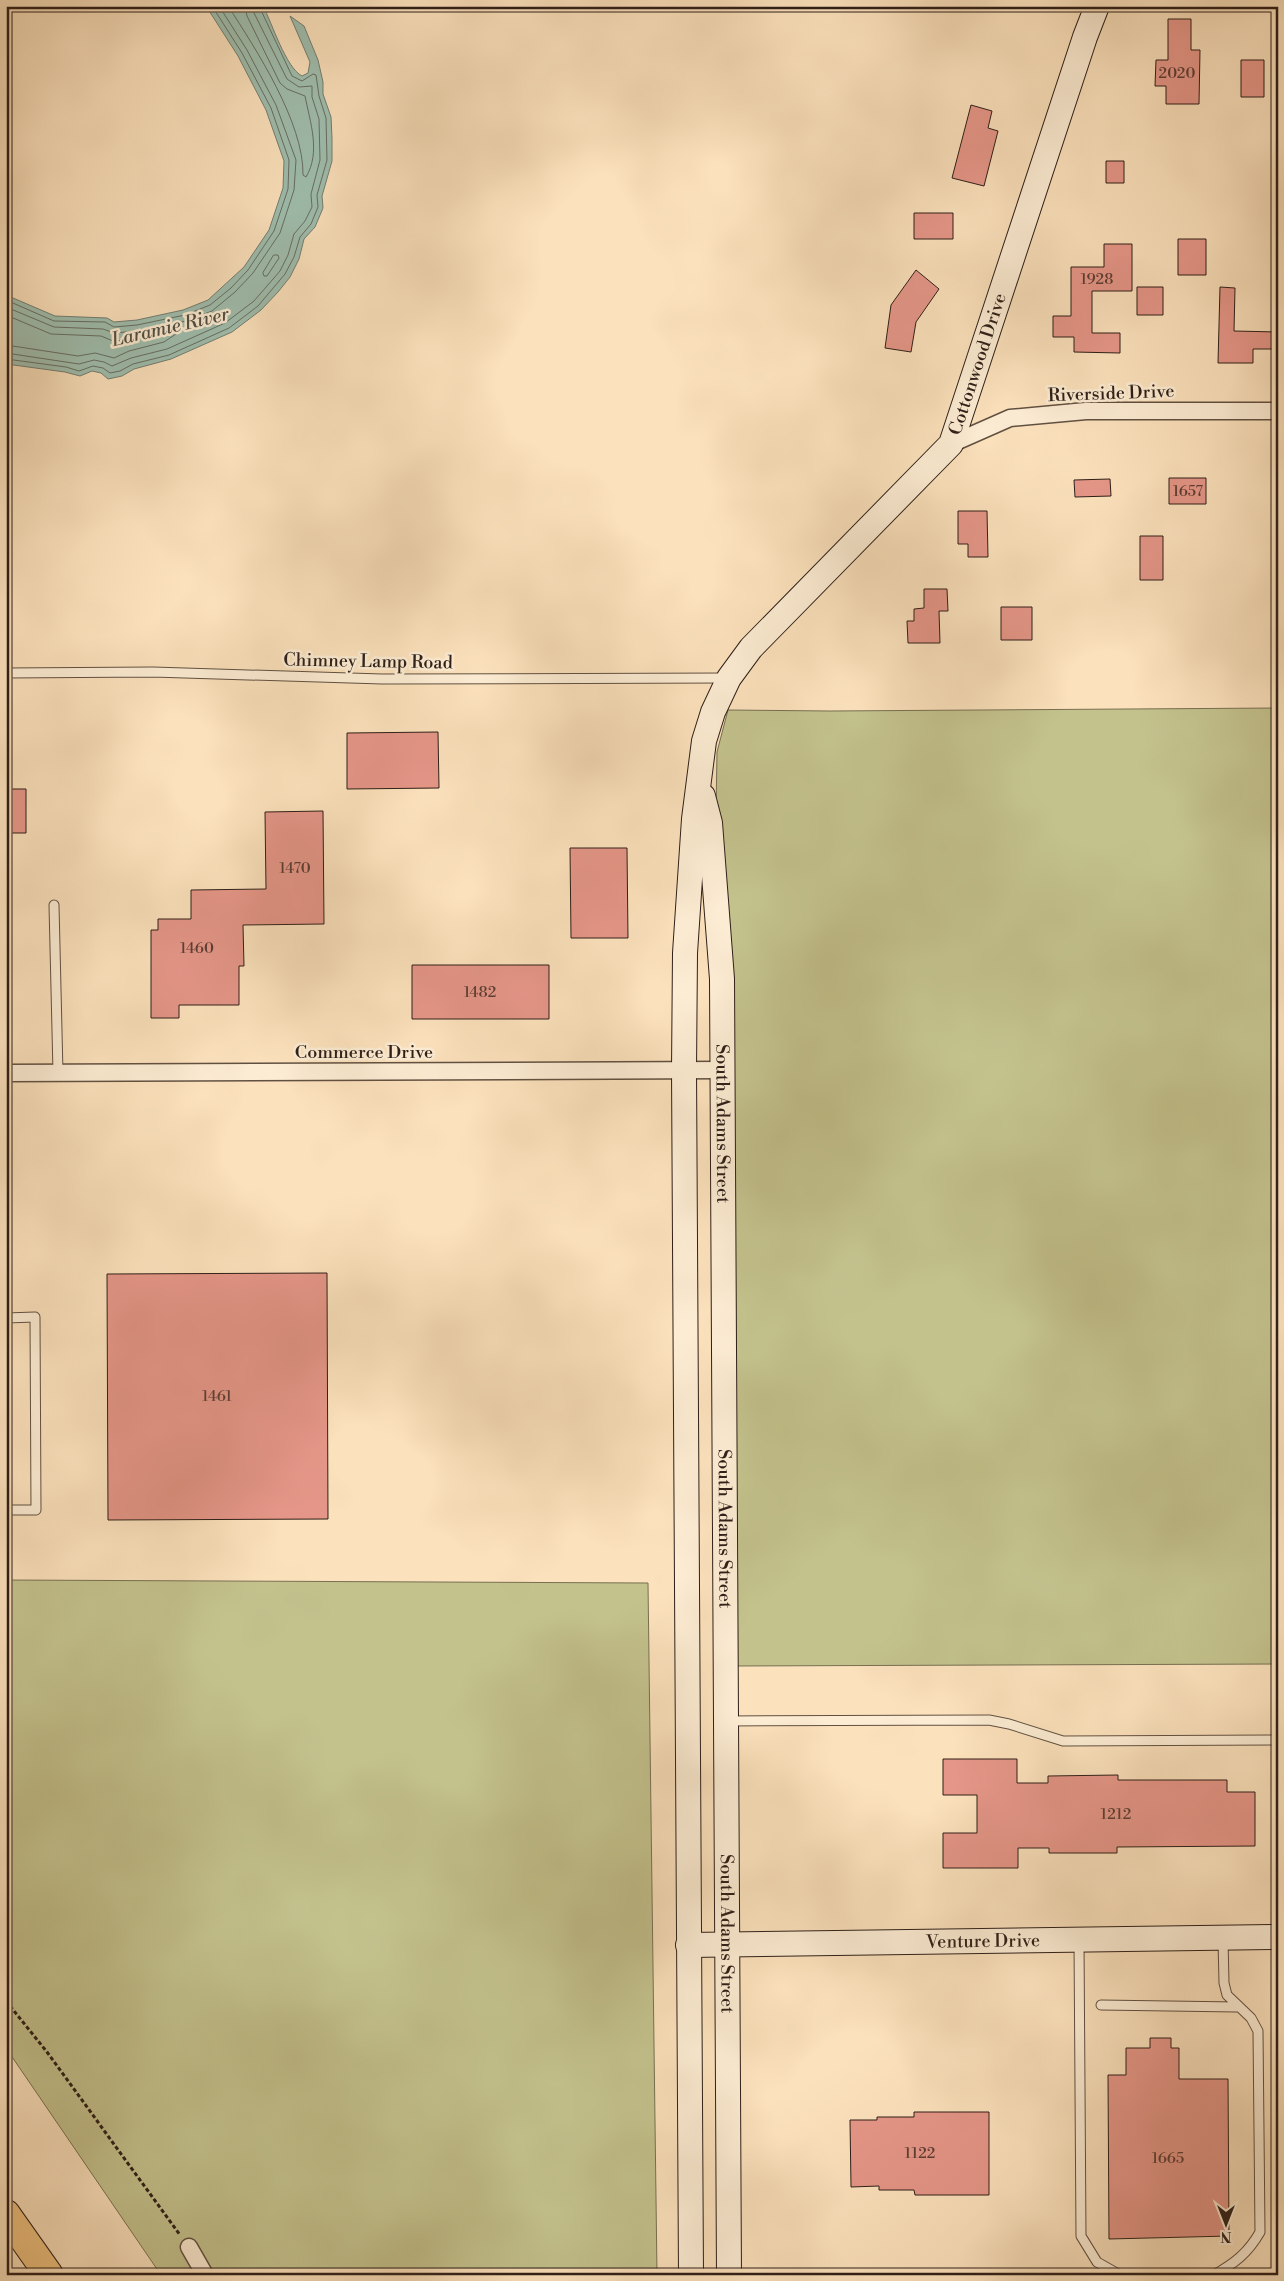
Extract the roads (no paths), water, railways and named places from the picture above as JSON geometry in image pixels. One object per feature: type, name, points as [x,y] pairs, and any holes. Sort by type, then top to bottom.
[{"type":"highway","points":[[6,2214],[49,2275]]},
{"type":"street","name":"Cottonwood Drive","points":[[729,678],[751,648],[782,615],[950,444],[1085,37],[1097,6]]},
{"type":"street","name":"Riverside Drive","points":[[950,444],[1010,418],[1086,411],[1278,411]]},
{"type":"street","name":"South Adams Street","points":[[692,2275],[688,1945],[685,953],[694,820],[700,785],[700,767],[704,741],[713,712],[729,678]]},
{"type":"street","name":"South Adams Street","points":[[700,785],[710,824],[720,945],[729,2275]]},
{"type":"street","name":"Commerce Drive","points":[[6,1073],[722,1070]]},
{"type":"street","name":"Venture Drive","points":[[688,1945],[1278,1937]]},
{"type":"street","points":[[189,2247],[205,2275]]},
{"type":"lane","name":"Chimney Lamp Road","points":[[6,673],[153,672],[392,679],[729,678]]},
{"type":"lane","points":[[54,905],[58,1073]]},
{"type":"lane","points":[[6,1318],[35,1318],[36,1510],[6,1510]]},
{"type":"lane","points":[[725,1721],[989,1720],[1009,1724],[1063,1742],[1278,1740]]},
{"type":"lane","points":[[1214,2275],[1230,2266],[1250,2249],[1260,2232],[1258,2031],[1251,2018],[1227,1995],[1224,1983],[1223,1938]]},
{"type":"lane","points":[[1079,1940],[1081,2236],[1097,2262],[1120,2275]]},
{"type":"lane","points":[[1101,2005],[1237,2006]]},
{"type":"water","name":"Laramie River","points":[[206,6],[263,6],[290,64],[302,76],[308,73],[310,62],[290,16],[304,26],[318,60],[323,82],[323,94],[331,117],[332,161],[322,196],[323,208],[315,227],[304,239],[299,259],[290,277],[261,310],[232,332],[171,359],[134,369],[122,376],[108,379],[101,373],[92,371],[80,376],[65,372],[6,364],[6,295],[55,316],[107,318],[114,322],[137,320],[183,310],[208,300],[244,267],[269,230],[283,188],[284,161],[266,110],[238,56]]}]
